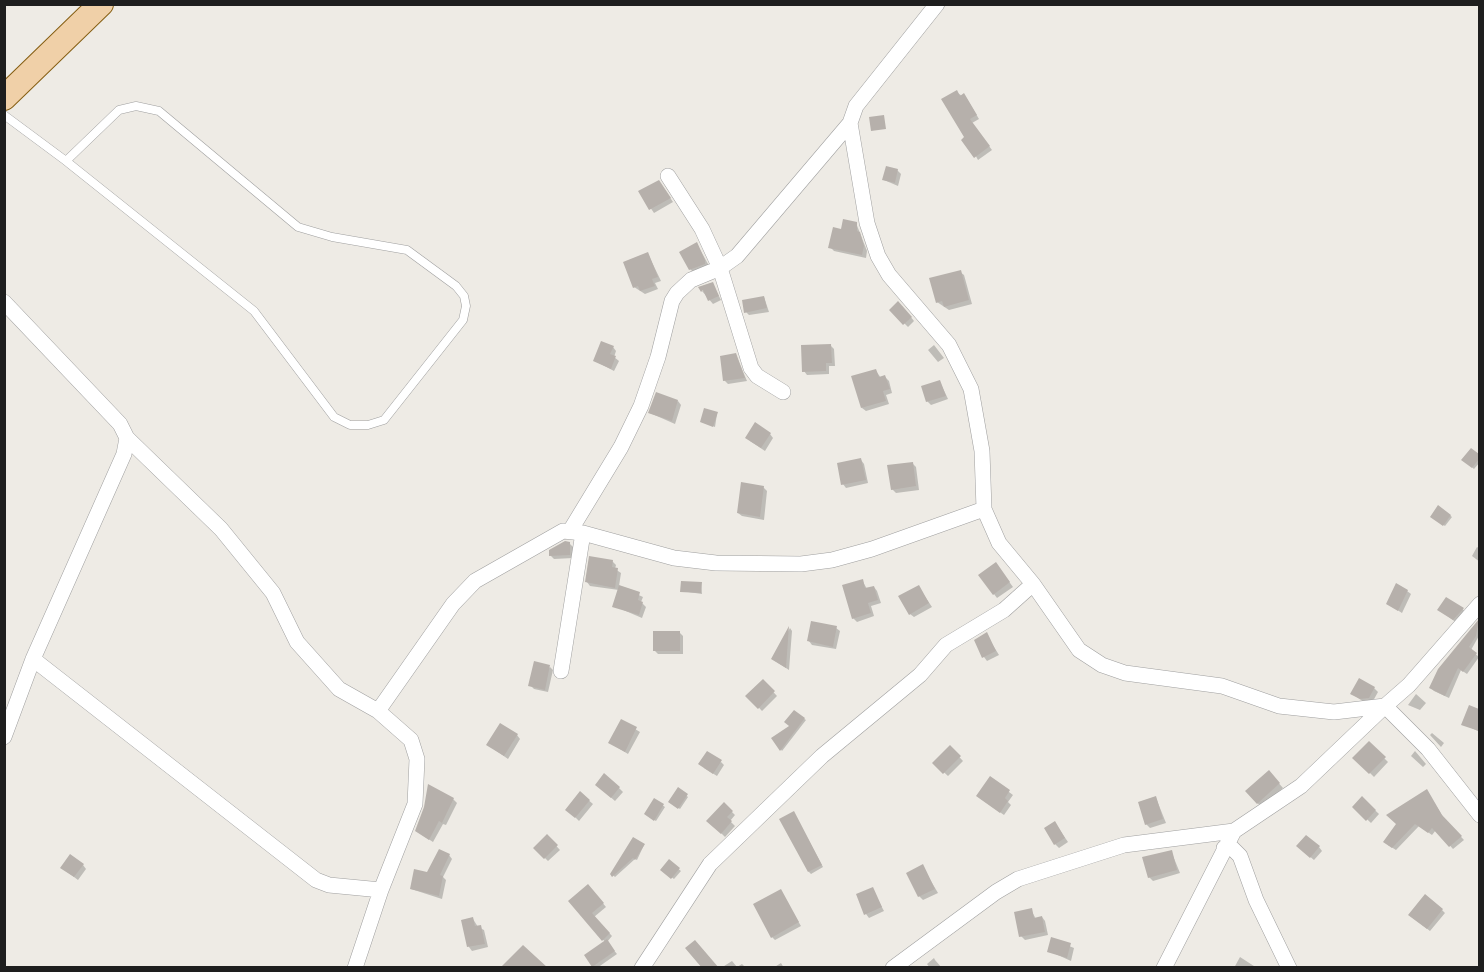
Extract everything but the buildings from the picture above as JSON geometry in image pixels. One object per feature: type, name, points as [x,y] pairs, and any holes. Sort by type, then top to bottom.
[{"type":"main road","points":[[4,98],[101,4]]},
{"type":"street","points":[[561,671],[577,532],[641,406],[658,357],[672,301],[691,280],[720,268],[737,256],[850,123],[856,106],[937,4]]},
{"type":"street","points":[[850,123],[867,223],[878,256],[889,275],[949,345],[971,389],[982,451],[984,509],[999,543],[1034,584],[1079,650],[1102,665],[1125,673],[1222,686],[1279,706],[1334,712],[1385,706]]},
{"type":"street","points":[[668,176],[702,229],[720,268],[751,368],[757,376],[783,392]]},
{"type":"street","points":[[4,302],[120,424],[127,438],[221,529],[273,593],[297,642],[339,689],[378,711],[411,740],[417,759],[415,804],[381,890],[354,968]]},
{"type":"street","points":[[4,737],[33,659],[124,454],[127,438]]},
{"type":"street","points":[[378,711],[453,604],[475,581],[563,531],[577,532],[674,558],[716,563],[801,564],[832,560],[872,549],[984,509]]},
{"type":"street","points":[[642,968],[710,864],[822,756],[920,675],[946,645],[1004,610],[1034,584]]},
{"type":"street","points":[[1164,968],[1234,831],[1301,786],[1409,685],[1479,604]]},
{"type":"street","points":[[33,659],[316,880],[329,885],[381,890]]},
{"type":"street","points":[[1385,706],[1428,748],[1479,815]]},
{"type":"street","points":[[893,968],[996,891],[1018,879],[1124,844],[1234,831]]},
{"type":"street","points":[[1224,848],[1232,848],[1240,856],[1256,900],[1289,968]]},
{"type":"lane","points":[[4,115],[66,161],[254,310],[334,417],[350,425],[368,425],[384,420],[463,320],[466,306],[464,297],[456,286],[407,250],[332,237],[298,227],[159,111],[136,106],[119,110],[66,161]]}]
